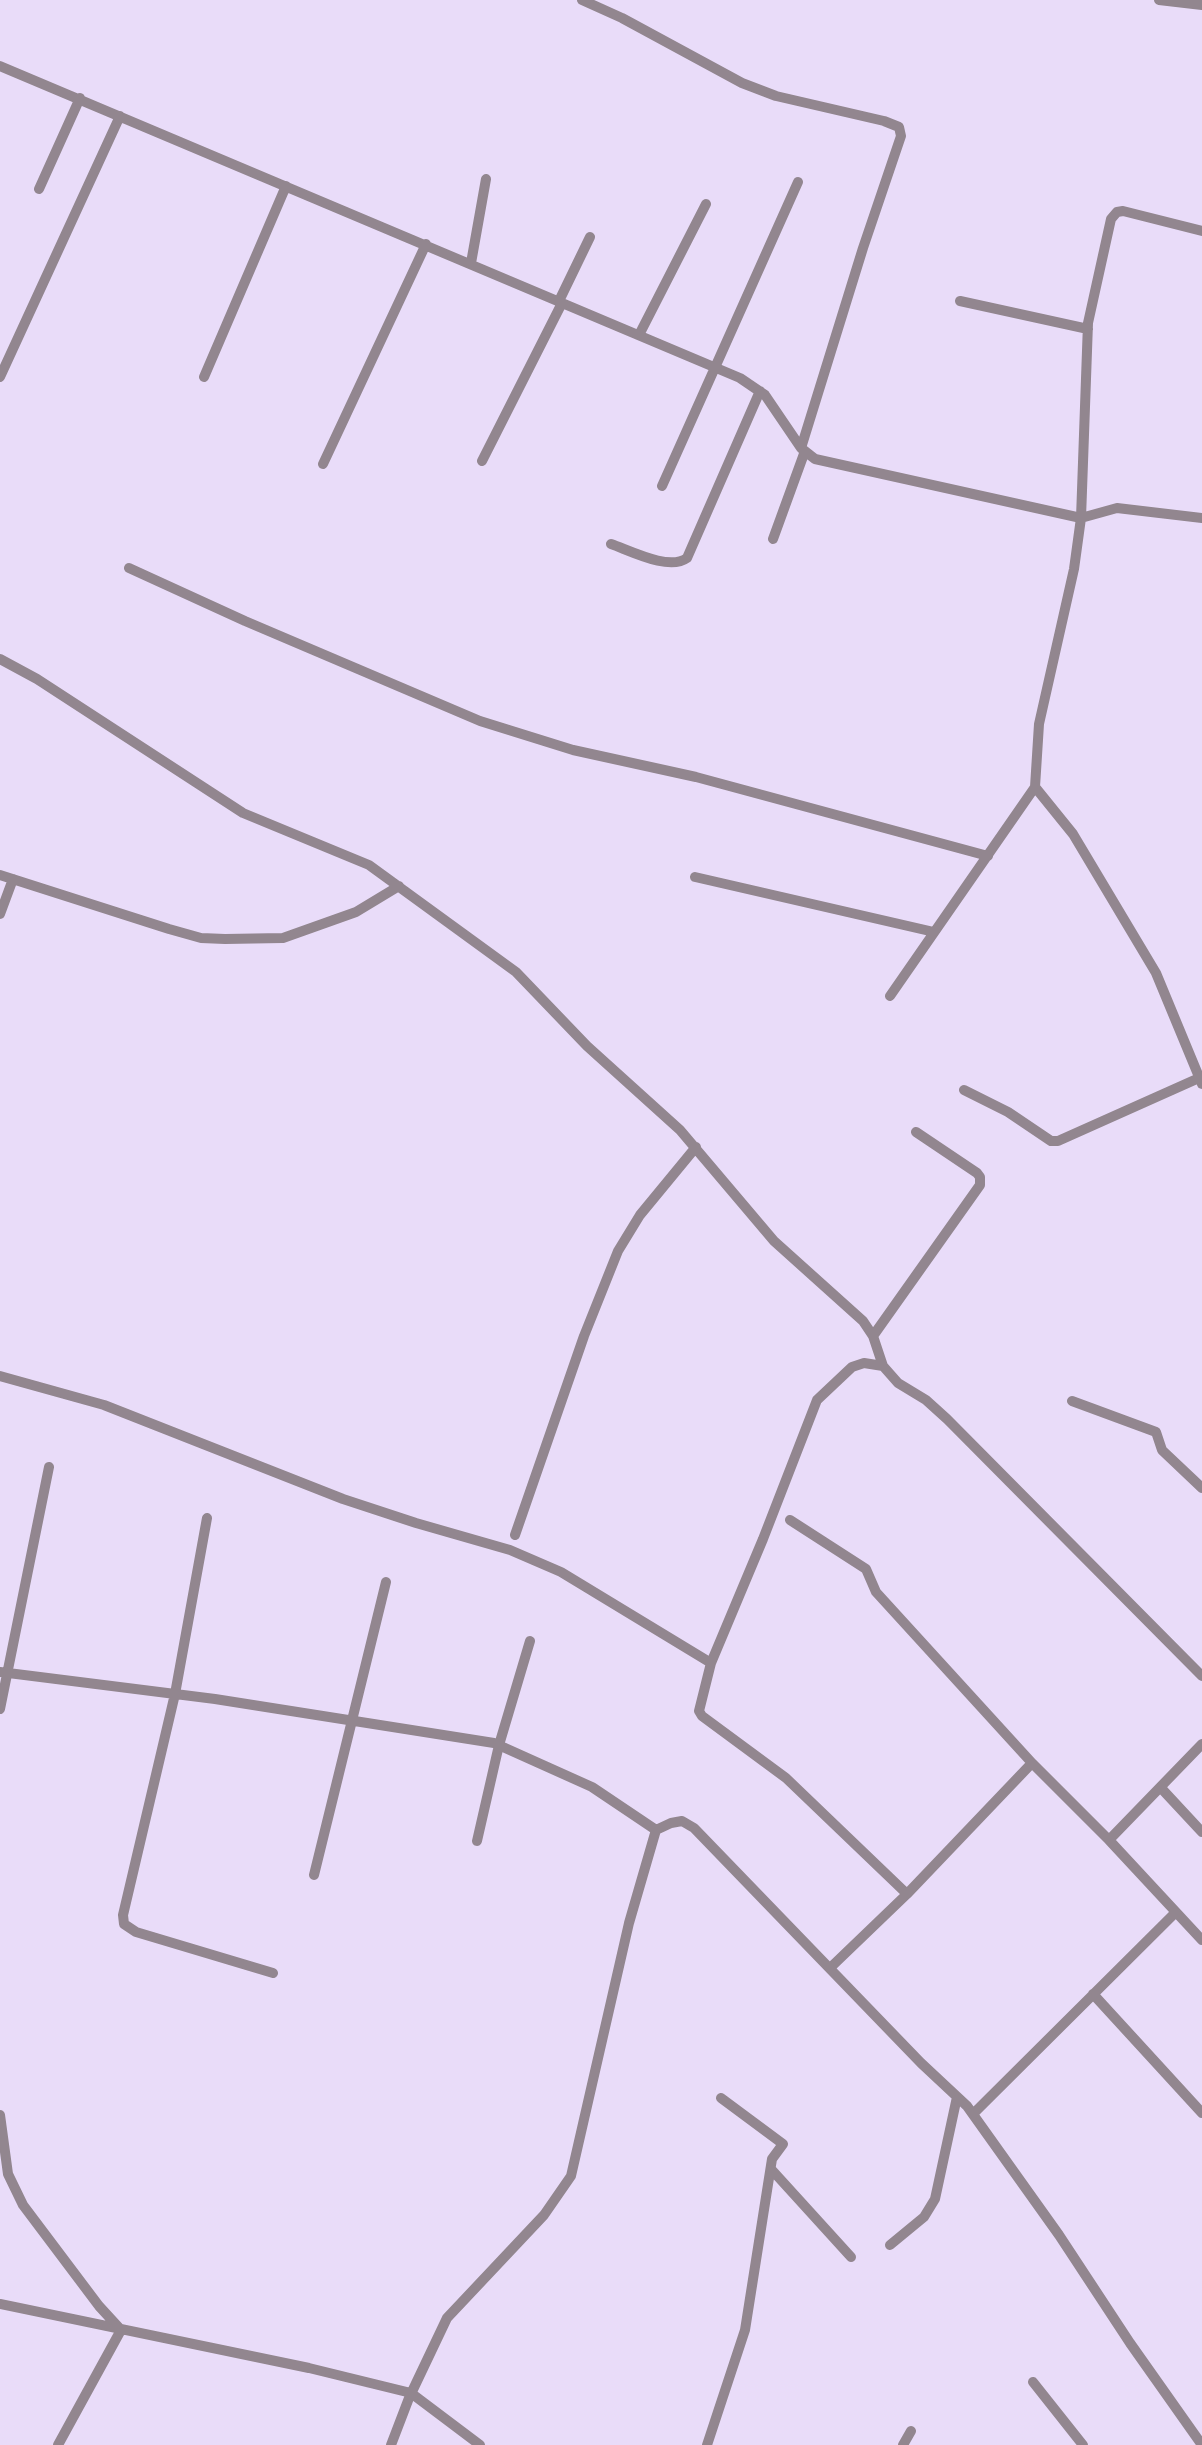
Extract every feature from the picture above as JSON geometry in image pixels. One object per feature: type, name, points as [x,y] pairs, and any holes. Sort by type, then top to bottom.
[{"type":"street","points":[[582,0],[742,83],[776,96],[884,121],[899,127],[901,136],[864,248],[803,450],[773,539]]},
{"type":"street","points":[[1159,0],[1202,5]]},
{"type":"street","points":[[0,66],[80,98],[185,145],[426,244],[740,378],[765,395],[803,450],[815,459],[1080,518],[1117,508],[1202,518]]},
{"type":"street","points":[[39,189],[80,98]]},
{"type":"street","points":[[0,376],[120,116]]},
{"type":"street","points":[[471,264],[486,179]]},
{"type":"street","points":[[662,486],[714,366],[798,182]]},
{"type":"street","points":[[204,377],[286,186]]},
{"type":"street","points":[[639,335],[706,204]]},
{"type":"street","points":[[890,996],[1035,787],[1039,724],[1074,569],[1080,518],[1088,330],[1111,219],[1117,212],[1123,211],[1202,231]]},
{"type":"street","points":[[482,461],[590,237]]},
{"type":"street","points":[[323,464],[426,244]]},
{"type":"street","points":[[960,301],[1088,330]]},
{"type":"street","points":[[611,544],[649,558],[671,563],[680,563],[687,558],[760,391]]},
{"type":"street","points":[[129,568],[244,621],[480,720],[573,750],[696,777],[988,856]]},
{"type":"street","points":[[0,659],[37,678],[243,813],[369,865],[516,972],[587,1046],[696,1148],[774,1241],[863,1322],[874,1336],[883,1366],[898,1383],[926,1400],[947,1419],[1202,1676]]},
{"type":"street","points":[[964,1090],[1008,1112],[1051,1141],[1058,1141],[1200,1081],[1156,974],[1073,834],[1035,787]]},
{"type":"street","points":[[0,876],[201,938],[225,939],[283,938],[356,912],[399,886]]},
{"type":"street","points":[[695,877],[934,932]]},
{"type":"street","points":[[0,914],[13,879]]},
{"type":"street","points":[[874,1336],[980,1185],[980,1177],[976,1172],[916,1132]]},
{"type":"street","points":[[516,1535],[584,1336],[618,1251],[640,1214],[696,1148]]},
{"type":"street","points":[[883,1366],[864,1363],[852,1366],[817,1400],[763,1539],[711,1663],[699,1710],[702,1716],[786,1778],[906,1894]]},
{"type":"street","points":[[0,1376],[104,1405],[343,1499],[416,1523],[510,1550],[561,1572],[711,1663]]},
{"type":"street","points":[[1072,1401],[1156,1432],[1162,1450],[1202,1488]]},
{"type":"street","points":[[0,1709],[4,1672],[49,1467]]},
{"type":"street","points":[[207,1518],[174,1694],[123,1915],[124,1924],[136,1932],[273,1973]]},
{"type":"street","points":[[790,1520],[866,1569],[876,1592],[1032,1763],[1109,1840],[1202,1940]]},
{"type":"street","points":[[314,1875],[350,1720],[386,1582]]},
{"type":"street","points":[[477,1841],[499,1745],[530,1641]]},
{"type":"street","points":[[4,1672],[174,1694],[350,1720],[499,1745],[592,1787],[656,1830]]},
{"type":"street","points":[[1109,1840],[1202,1744]]},
{"type":"street","points":[[830,1968],[906,1894],[1032,1763]]},
{"type":"street","points":[[1161,1788],[1202,1832]]},
{"type":"street","points":[[392,2444],[411,2393],[447,2318],[544,2215],[570,2176],[628,1923],[656,1830],[671,1823],[682,1821],[694,1828],[921,2063],[957,2096],[973,2114],[1059,2235],[1130,2343],[1202,2445]]},
{"type":"street","points":[[973,2114],[1176,1912]]},
{"type":"street","points":[[1094,1994],[1202,2113]]},
{"type":"street","points":[[890,2245],[924,2217],[935,2199],[957,2096]]},
{"type":"street","points":[[708,2445],[745,2330],[772,2159],[783,2144],[721,2098]]},
{"type":"street","points":[[0,2115],[8,2174],[23,2205],[99,2306],[121,2330]]},
{"type":"street","points":[[771,2169],[851,2257]]},
{"type":"street","points":[[0,2304],[309,2368],[411,2393],[480,2445]]},
{"type":"street","points":[[58,2445],[121,2330]]},
{"type":"street","points":[[1032,2382],[1082,2445]]},
{"type":"street","points":[[903,2445],[911,2431]]}]
